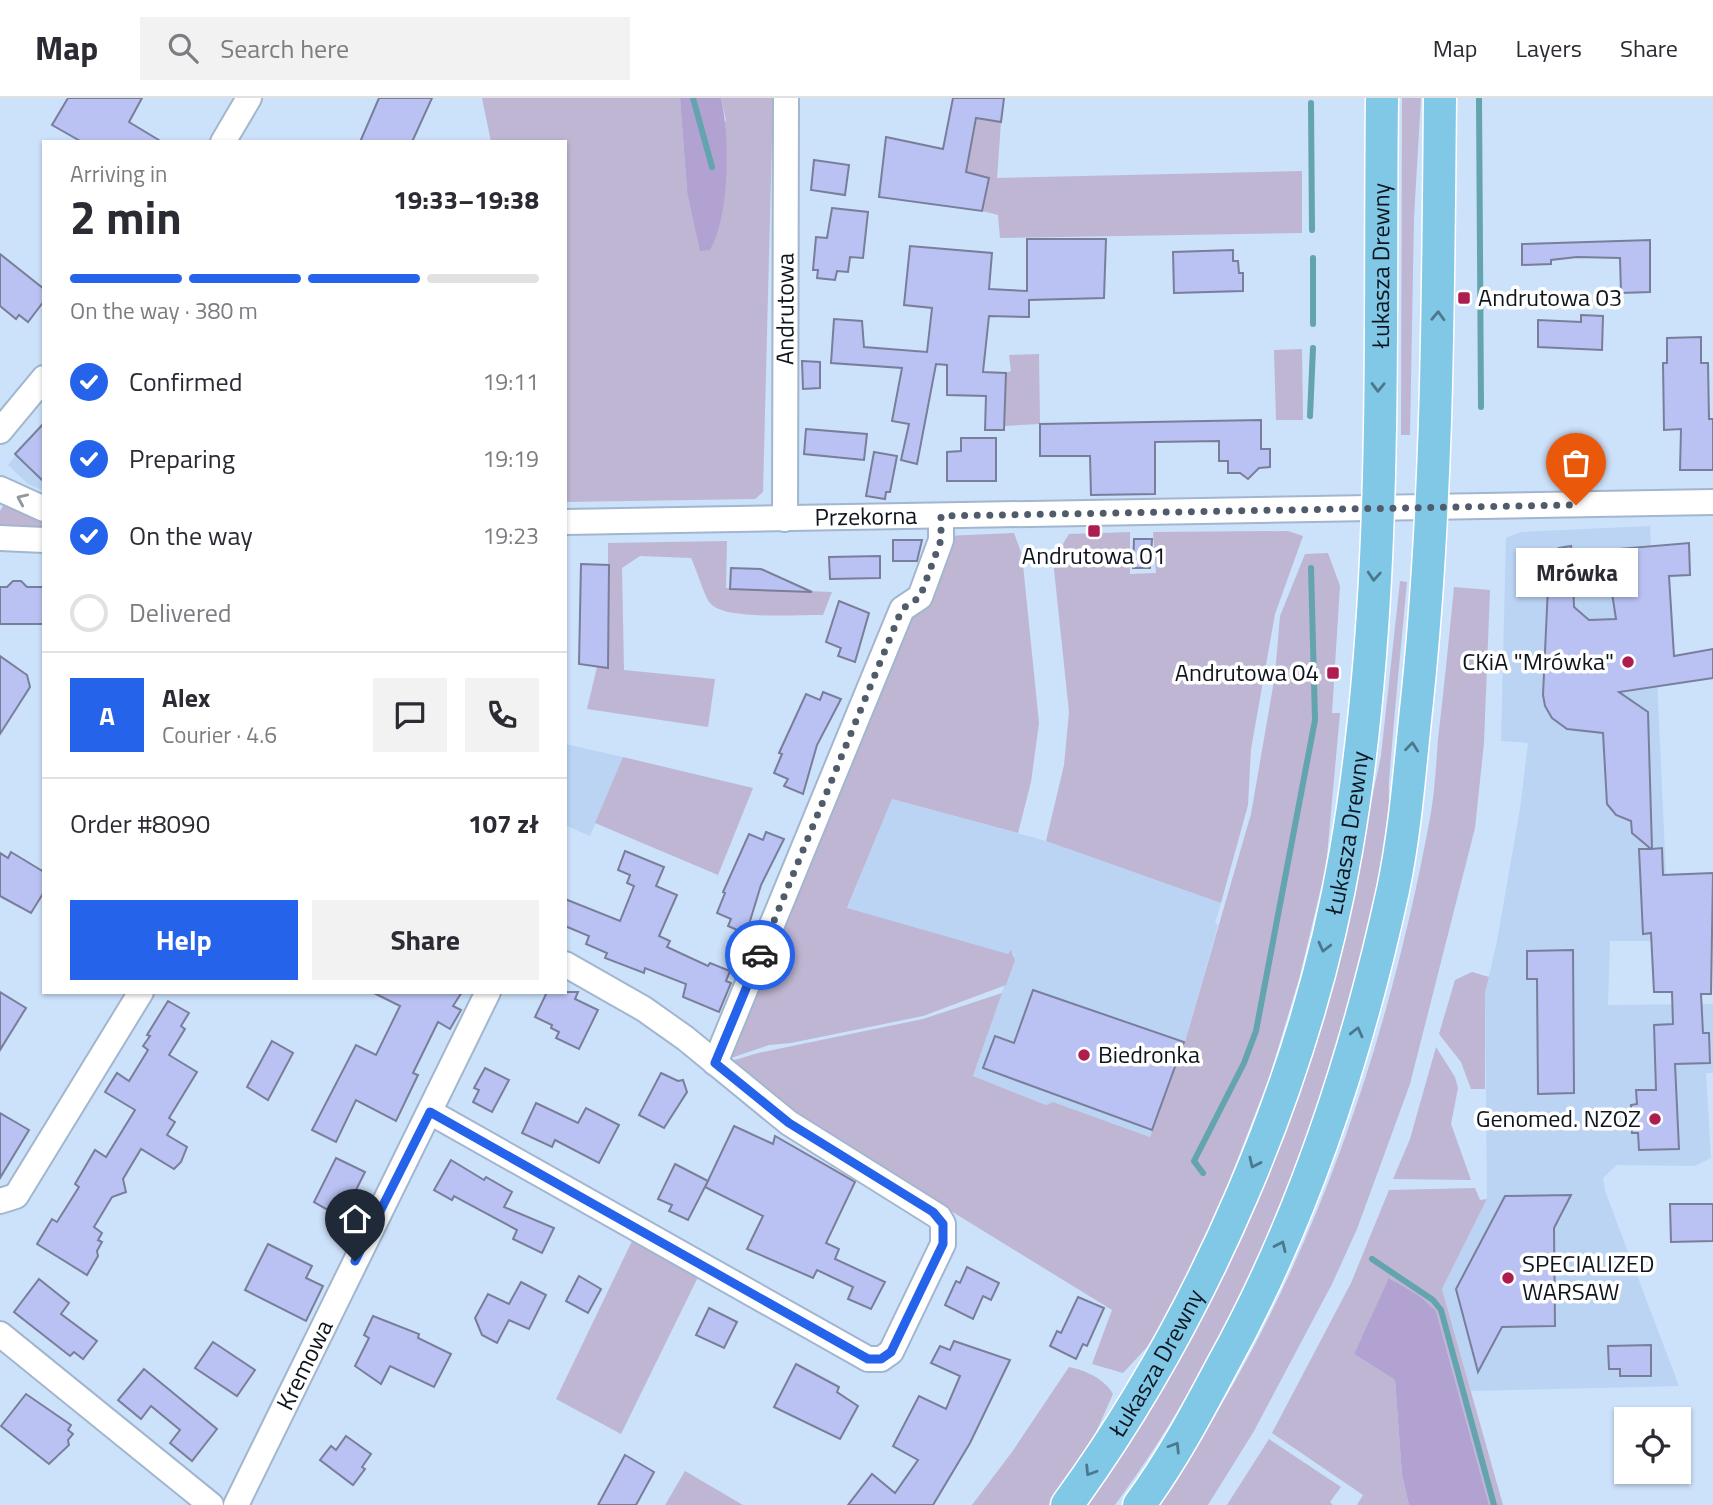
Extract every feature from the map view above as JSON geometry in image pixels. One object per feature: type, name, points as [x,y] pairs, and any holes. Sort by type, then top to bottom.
[{"type":"main road","name":"Łukasza Drewny","points":[[1067,1505],[1177,1332],[1273,1122],[1317,976],[1346,851],[1366,681],[1377,508],[1382,98]]},
{"type":"main road","points":[[1139,1505],[1196,1415],[1245,1326],[1290,1228],[1347,1071],[1399,853],[1430,575],[1440,98]]},
{"type":"street","points":[[224,140],[249,98]]},
{"type":"street","name":"Andrutowa","points":[[785,519],[786,98]]},
{"type":"street","points":[[0,431],[42,380]]},
{"type":"street","points":[[0,489],[42,508]]},
{"type":"street","name":"Przekorna","points":[[567,522],[1713,502]]},
{"type":"street","points":[[715,1063],[902,609],[920,597],[941,540],[941,516]]},
{"type":"street","points":[[0,538],[42,540]]},
{"type":"street","points":[[430,1112],[868,1359],[881,1359],[894,1347],[943,1244],[943,1224],[933,1212],[789,1123],[644,1009],[567,965]]},
{"type":"street","points":[[0,1201],[16,1196],[140,994]]},
{"type":"street","name":"Kremowa","points":[[236,1505],[487,994]]},
{"type":"street","points":[[0,1334],[211,1505]]},
{"type":"shaded area","points":[[482,98],[680,98],[687,191],[726,120],[721,98],[773,98],[763,492],[755,499],[567,502],[567,140],[491,140]]},
{"type":"shaded area","points":[[680,98],[721,98],[727,154],[725,197],[717,235],[710,250],[700,251],[687,191]]},
{"type":"shaded area","points":[[1402,98],[1421,98],[1414,217],[1410,435],[1401,435]]},
{"type":"shaded area","points":[[977,118],[1001,122],[997,178],[1302,171],[1302,233],[1000,238],[998,215],[982,211],[989,178],[966,172]]},
{"type":"shaded area","points":[[1302,349],[1303,420],[1276,420],[1274,350]]},
{"type":"shaded area","points":[[1039,354],[1040,424],[1004,426],[1006,373],[1011,371],[1009,355]]},
{"type":"shaded area","points":[[42,425],[42,490],[28,484],[8,465]]},
{"type":"shaded area","points":[[5,503],[42,519],[42,530],[0,527],[0,511]]},
{"type":"shaded area","points":[[1650,526],[1669,941],[1610,941],[1608,1005],[1713,1004],[1713,1073],[1706,1073],[1711,1158],[1694,1166],[1617,1165],[1603,1178],[1605,1191],[1679,1386],[1471,1391],[1442,1289],[1487,1199],[1485,993],[1520,809],[1528,743],[1501,741],[1506,538],[1521,532]]},
{"type":"shaded area","points":[[1288,531],[1303,536],[1275,614],[1251,749],[1248,805],[1221,903],[1046,841],[1064,765],[1069,712],[1053,560],[1069,534],[1130,532],[1130,574],[1156,573],[1153,532]]},
{"type":"shaded area","points":[[1014,533],[1022,555],[1039,723],[1031,782],[1018,833],[892,799],[847,908],[1008,954],[1011,950],[1015,960],[1006,985],[923,1016],[791,1043],[769,1045],[731,1058],[907,624],[946,536]]},
{"type":"shaded area","points":[[727,541],[726,588],[832,592],[823,615],[746,614],[718,609],[708,600],[691,558],[640,556],[622,568],[624,670],[715,679],[708,727],[587,709],[597,667],[608,668],[608,543]]},
{"type":"shaded area","points":[[1328,553],[1340,586],[1335,665],[1331,665],[1329,682],[1334,682],[1332,713],[1340,713],[1326,867],[1299,979],[1269,1078],[1224,1194],[1162,1331],[1123,1373],[1092,1364],[1112,1310],[782,1107],[728,1062],[758,1053],[923,1019],[1002,993],[973,1076],[1046,1105],[1053,1102],[1150,1137],[1185,1042],[1251,814],[1275,675],[1280,616],[1305,554]]},
{"type":"shaded area","points":[[1400,581],[1407,582],[1389,782],[1390,833],[1368,941],[1331,1067],[1283,1199],[1225,1326],[1192,1388],[1115,1505],[1086,1505],[1172,1370],[1232,1255],[1282,1134],[1352,891],[1381,756]]},
{"type":"shaded area","points":[[1454,587],[1490,590],[1484,743],[1475,828],[1410,1084],[1357,1229],[1332,1284],[1254,1431],[1208,1505],[1156,1505],[1207,1428],[1253,1347],[1294,1263],[1330,1177],[1362,1088],[1389,999],[1412,908],[1430,818]]},
{"type":"shaded area","points":[[567,744],[623,757],[590,836],[567,826]]},
{"type":"shaded area","points":[[623,757],[753,788],[718,875],[595,823]]},
{"type":"shaded area","points":[[892,799],[1046,841],[1221,903],[1215,923],[1218,925],[1185,1042],[1150,1137],[1053,1102],[1046,1105],[973,1076],[1015,955],[1010,951],[1008,954],[847,909]]},
{"type":"shaded area","points":[[1472,972],[1489,977],[1485,993],[1485,1089],[1471,1089],[1461,1062],[1439,1034],[1455,980]]},
{"type":"shaded area","points":[[1436,1047],[1455,1077],[1458,1088],[1451,1124],[1471,1180],[1393,1179],[1410,1139]]},
{"type":"shaded area","points":[[1475,1188],[1480,1200],[1487,1199],[1442,1289],[1503,1505],[1489,1505],[1436,1311],[1390,1278],[1354,1354],[1395,1380],[1402,1475],[1409,1505],[1357,1505],[1363,1495],[1272,1433],[1351,1283],[1389,1190]]},
{"type":"shaded area","points":[[634,1237],[699,1275],[621,1434],[556,1399]]},
{"type":"shaded area","points":[[1389,1278],[1419,1296],[1436,1311],[1489,1505],[1409,1505],[1402,1475],[1395,1380],[1354,1354]]},
{"type":"shaded area","points":[[1069,1367],[1094,1376],[1113,1394],[1093,1439],[1049,1505],[972,1505],[1012,1452]]},
{"type":"shaded area","points":[[1269,1439],[1341,1487],[1330,1502],[1333,1505],[1227,1505]]},
{"type":"shaded area","points":[[685,1471],[743,1505],[665,1505]]},
{"type":"building","points":[[68,98],[142,98],[129,122],[159,140],[78,140],[52,125]]},
{"type":"building","points":[[379,98],[432,98],[413,140],[361,140]]},
{"type":"building","points":[[953,98],[1004,98],[1001,122],[976,118],[966,172],[989,178],[982,211],[879,197],[886,137],[943,149]]},
{"type":"building","points":[[814,160],[849,165],[845,195],[811,190]]},
{"type":"building","points":[[832,208],[868,212],[863,258],[850,257],[848,272],[837,271],[835,280],[817,278],[818,270],[813,270],[816,237],[827,238]]},
{"type":"building","points":[[1027,239],[1106,239],[1104,298],[1029,300],[1029,317],[989,316],[983,372],[1006,373],[1004,430],[985,430],[986,396],[947,395],[947,365],[936,364],[917,464],[901,460],[909,424],[892,421],[902,368],[831,363],[834,319],[862,321],[864,347],[927,352],[932,308],[904,305],[910,246],[992,253],[989,289],[1027,291]]},
{"type":"building","points":[[1650,240],[1650,292],[1621,293],[1620,258],[1577,257],[1551,260],[1551,264],[1522,265],[1522,244]]},
{"type":"building","points":[[1233,250],[1233,261],[1238,261],[1239,273],[1243,273],[1243,291],[1174,293],[1173,252]]},
{"type":"building","points":[[0,254],[42,287],[42,304],[28,322],[19,315],[16,319],[0,306]]},
{"type":"building","points":[[1581,315],[1603,316],[1602,350],[1538,347],[1538,320],[1581,322]]},
{"type":"building","points":[[1701,337],[1701,363],[1708,363],[1709,419],[1713,419],[1713,470],[1680,470],[1681,429],[1664,430],[1663,363],[1667,363],[1667,338]]},
{"type":"building","points":[[802,361],[820,362],[820,388],[803,389]]},
{"type":"building","points":[[1261,420],[1261,449],[1270,449],[1270,467],[1259,468],[1248,479],[1240,473],[1228,473],[1228,461],[1219,461],[1219,441],[1155,442],[1155,494],[1091,495],[1090,456],[1040,456],[1040,424]]},
{"type":"building","points":[[42,425],[42,480],[15,454]]},
{"type":"building","points":[[806,429],[867,434],[864,460],[804,454]]},
{"type":"building","points":[[961,438],[996,438],[996,481],[947,481],[947,452],[961,451]]},
{"type":"building","points":[[874,452],[897,456],[890,492],[886,492],[885,499],[866,496]]},
{"type":"building","points":[[1134,539],[1152,539],[1150,568],[1133,568]]},
{"type":"building","points":[[893,540],[922,540],[917,561],[893,561]]},
{"type":"building","points":[[1689,543],[1690,575],[1669,576],[1674,656],[1713,649],[1713,678],[1619,692],[1648,712],[1652,849],[1662,848],[1663,875],[1713,873],[1711,994],[1701,994],[1703,1033],[1709,1033],[1710,1063],[1675,1064],[1679,1149],[1639,1150],[1638,1133],[1632,1133],[1631,1105],[1637,1104],[1636,1090],[1656,1090],[1654,1025],[1673,1024],[1672,992],[1654,992],[1651,933],[1643,934],[1639,849],[1651,849],[1632,833],[1631,821],[1616,815],[1607,804],[1603,733],[1567,729],[1552,718],[1545,706],[1543,695],[1549,565],[1553,552],[1559,548],[1571,546],[1572,553]],"holes":[[[1610,580],[1616,619],[1589,620],[1574,607],[1573,584]]]},
{"type":"building","points":[[880,556],[880,578],[830,579],[829,557]]},
{"type":"building","points":[[581,564],[609,565],[608,668],[579,664]]},
{"type":"building","points":[[731,568],[761,569],[812,592],[730,589]]},
{"type":"building","points":[[13,581],[21,581],[27,587],[42,587],[42,624],[0,624],[0,587],[7,587]]},
{"type":"building","points":[[839,601],[869,613],[855,662],[838,656],[841,648],[826,642]]},
{"type":"building","points":[[0,656],[27,675],[30,687],[0,734]]},
{"type":"building","points":[[823,692],[841,699],[817,745],[803,794],[784,786],[788,779],[774,773],[782,754],[779,753],[806,694],[820,700]]},
{"type":"building","points":[[766,832],[784,839],[761,885],[746,934],[728,926],[731,919],[717,913],[725,893],[723,892],[749,834],[763,840]]},
{"type":"building","points":[[625,851],[664,867],[656,886],[677,895],[659,936],[670,941],[667,947],[708,966],[710,963],[730,971],[726,981],[731,983],[719,1012],[683,997],[686,984],[645,968],[644,973],[605,958],[607,953],[586,944],[589,936],[567,927],[567,900],[620,921],[634,886],[627,883],[630,875],[618,870]]},
{"type":"building","points":[[11,852],[42,871],[42,895],[31,913],[0,896],[0,853],[8,858]]},
{"type":"building","points":[[1573,950],[1574,1093],[1538,1094],[1537,979],[1527,979],[1527,951]]},
{"type":"building","name":"Biedronka","points":[[1033,990],[1184,1042],[1152,1130],[983,1068],[995,1036],[1014,1043]]},
{"type":"building","points":[[0,992],[26,1008],[0,1050]]},
{"type":"building","points":[[578,992],[575,999],[598,1010],[579,1049],[556,1038],[559,1032],[551,1028],[552,1025],[535,1017],[546,994]]},
{"type":"building","points":[[376,994],[461,994],[453,1006],[461,1010],[450,1029],[438,1022],[413,1073],[418,1075],[396,1121],[356,1100],[336,1142],[312,1130],[356,1045],[376,1055],[400,1006]]},
{"type":"building","points":[[168,1001],[189,1013],[181,1026],[185,1029],[169,1055],[197,1072],[169,1118],[175,1122],[167,1135],[187,1147],[181,1162],[174,1169],[141,1149],[123,1179],[126,1192],[112,1197],[94,1227],[102,1233],[98,1240],[102,1242],[97,1251],[98,1256],[87,1275],[37,1244],[52,1219],[57,1222],[79,1187],[75,1184],[95,1150],[106,1157],[135,1110],[105,1092],[117,1073],[129,1081],[148,1050],[143,1046],[150,1036],[147,1035]]},
{"type":"building","points":[[272,1041],[293,1053],[268,1100],[247,1087]]},
{"type":"building","points":[[485,1068],[509,1080],[492,1112],[473,1102],[479,1090],[474,1088]]},
{"type":"building","points":[[661,1073],[678,1081],[683,1080],[687,1092],[664,1128],[639,1115]]},
{"type":"building","points":[[536,1103],[578,1123],[586,1108],[619,1125],[599,1163],[555,1140],[552,1147],[522,1133]]},
{"type":"building","points":[[0,1113],[29,1130],[0,1178]]},
{"type":"building","points":[[734,1126],[773,1144],[775,1136],[855,1182],[826,1243],[839,1249],[835,1259],[885,1282],[871,1309],[848,1299],[853,1287],[817,1270],[813,1278],[747,1249],[763,1216],[705,1187]]},
{"type":"building","points":[[336,1158],[365,1172],[342,1218],[314,1202]]},
{"type":"building","points":[[451,1160],[484,1180],[486,1177],[512,1192],[504,1207],[554,1228],[542,1253],[513,1239],[517,1230],[454,1196],[452,1200],[434,1190]]},
{"type":"building","points":[[675,1164],[708,1181],[688,1220],[669,1211],[672,1205],[658,1199]]},
{"type":"building","name":"SPECIALIZED WARSAW","points":[[1571,1195],[1554,1228],[1555,1326],[1502,1327],[1478,1372],[1456,1289],[1505,1196]]},
{"type":"building","points":[[1670,1204],[1713,1204],[1713,1241],[1671,1242]]},
{"type":"building","points":[[268,1244],[312,1266],[306,1278],[323,1286],[306,1321],[245,1290]]},
{"type":"building","points":[[967,1267],[999,1283],[991,1300],[983,1296],[973,1319],[945,1305],[956,1281],[960,1283]]},
{"type":"building","points":[[579,1276],[601,1289],[588,1313],[566,1301]]},
{"type":"building","points":[[39,1279],[69,1303],[61,1314],[97,1341],[83,1359],[74,1352],[70,1356],[14,1312]]},
{"type":"building","points":[[521,1282],[546,1295],[529,1329],[509,1320],[497,1343],[482,1335],[475,1318],[488,1294],[509,1304]]},
{"type":"building","points":[[1078,1297],[1104,1308],[1087,1346],[1083,1344],[1076,1359],[1050,1346],[1057,1331],[1061,1333]]},
{"type":"building","points":[[709,1308],[737,1322],[724,1348],[696,1335]]},
{"type":"building","points":[[373,1316],[419,1334],[418,1338],[451,1354],[434,1387],[390,1366],[381,1384],[355,1366],[369,1338],[364,1335]]},
{"type":"building","points":[[954,1341],[1010,1360],[970,1443],[933,1505],[848,1505],[872,1474],[895,1493],[918,1460],[893,1446],[919,1396],[946,1409],[960,1376],[931,1363],[940,1346],[950,1350]]},
{"type":"building","points":[[213,1342],[255,1370],[237,1396],[195,1368]]},
{"type":"building","points":[[1651,1345],[1651,1376],[1620,1376],[1620,1369],[1609,1369],[1608,1346]]},
{"type":"building","points":[[796,1364],[839,1387],[837,1392],[858,1406],[840,1439],[774,1407]]},
{"type":"building","points":[[144,1369],[217,1429],[192,1461],[170,1443],[180,1430],[151,1406],[141,1419],[118,1400]]},
{"type":"building","points":[[26,1394],[71,1425],[68,1430],[73,1434],[68,1440],[69,1445],[49,1464],[1,1426]]},
{"type":"building","points":[[346,1436],[371,1454],[362,1467],[365,1469],[353,1485],[320,1460],[331,1446],[336,1450]]},
{"type":"building","points":[[625,1455],[654,1472],[636,1505],[598,1505]]},
{"type":"waterway","points":[[693,98],[712,167]]},
{"type":"waterway","points":[[1479,98],[1481,407]]},
{"type":"waterway","points":[[1311,103],[1312,230]]},
{"type":"waterway","points":[[1313,258],[1313,324]]},
{"type":"waterway","points":[[1310,416],[1313,348]]},
{"type":"waterway","points":[[1203,1173],[1194,1161],[1244,1063],[1256,1031],[1315,720],[1311,568]]},
{"type":"waterway","points":[[1372,1259],[1433,1300],[1441,1310],[1494,1505]]},
{"type":"way so far","points":[[760,955],[902,609],[920,597],[941,540],[941,516],[1576,505]]},
{"type":"place","name":"Andrutowa 03","points":[[1464,298]]},
{"type":"place","name":"Mrówka","points":[[1576,505]]},
{"type":"place","name":"Andrutowa 01","points":[[1094,531]]},
{"type":"place","name":"CKiA \"Mrówka\"","points":[[1628,662]]},
{"type":"place","name":"Andrutowa 04","points":[[1333,673]]},
{"type":"place","name":"Biedronka","points":[[1084,1055]]},
{"type":"place","name":"Genomed. NZOZ","points":[[1655,1119]]},
{"type":"place","name":"SPECIALIZED WARSAW","points":[[1508,1278]]},
{"type":"route","points":[[355,1261],[430,1112],[868,1359],[881,1359],[891,1352],[943,1244],[943,1224],[933,1212],[789,1123],[715,1063],[760,955]]}]
